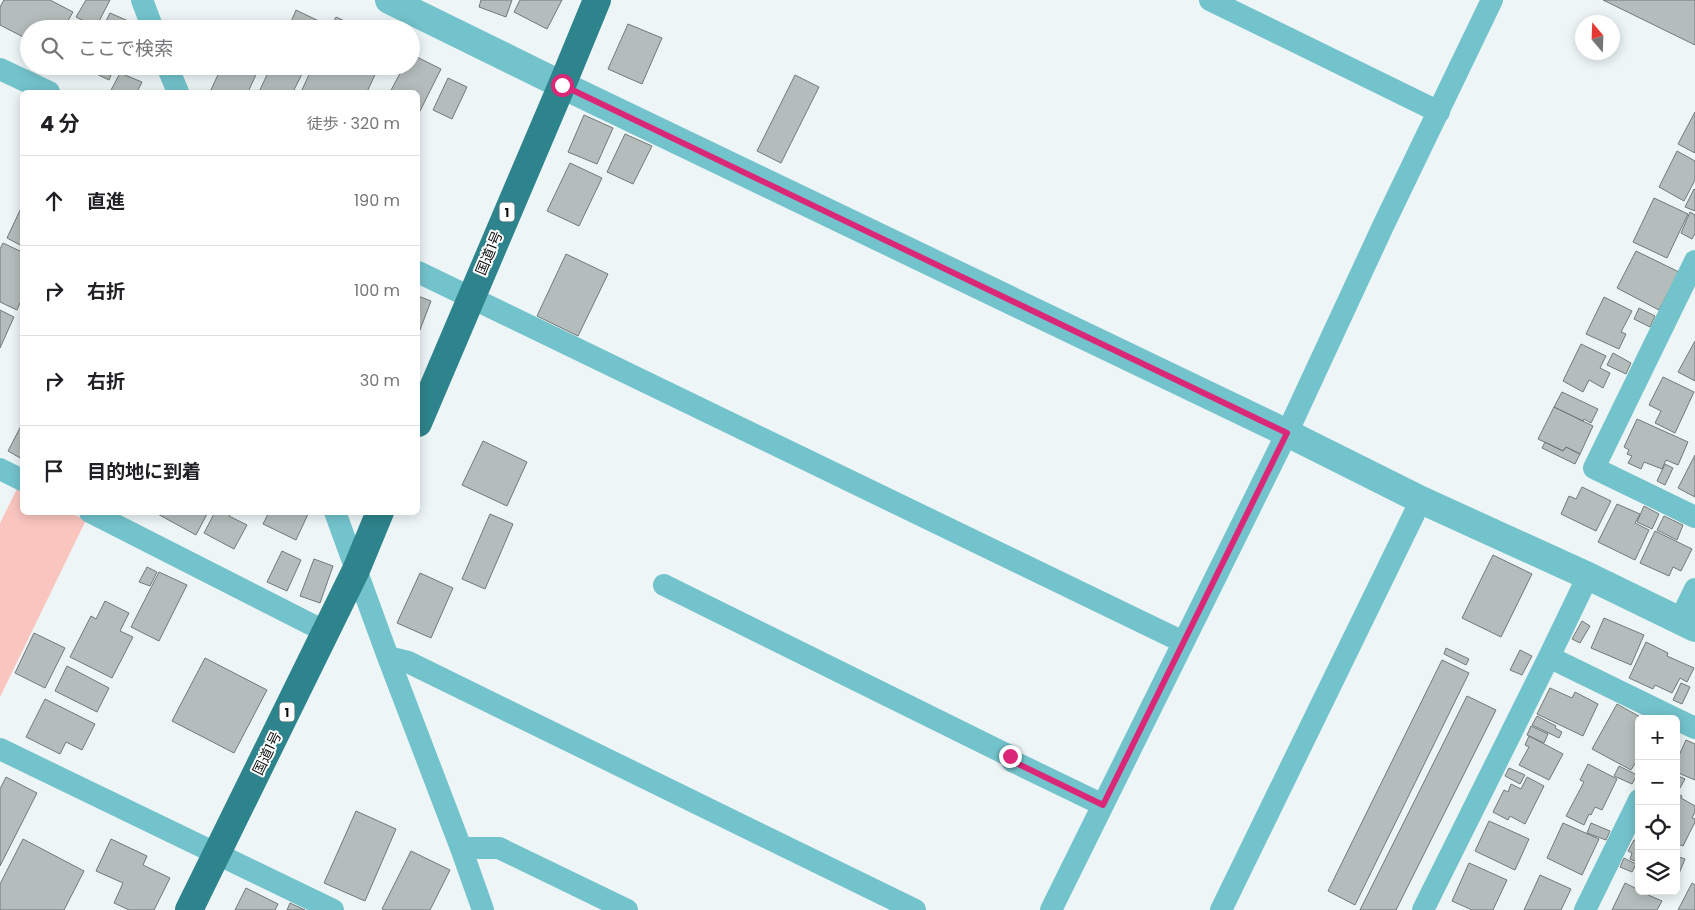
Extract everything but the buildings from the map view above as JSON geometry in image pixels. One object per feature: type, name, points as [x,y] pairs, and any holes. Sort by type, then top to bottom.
[{"type":"highway","name":"国道1号","points":[[420,418],[597,0]]},
{"type":"highway","name":"国道1号","points":[[189,910],[356,570],[379,515]]},
{"type":"street","points":[[142,0],[150,20]]},
{"type":"street","points":[[389,0],[1287,433],[1421,500],[1588,576],[1687,624],[1695,588]]},
{"type":"street","points":[[1210,0],[1439,112]]},
{"type":"street","points":[[1051,910],[1287,433],[1384,224],[1492,0]]},
{"type":"street","points":[[0,69],[45,90]]},
{"type":"street","points":[[171,75],[177,90]]},
{"type":"street","points":[[1695,261],[1594,468],[1695,517]]},
{"type":"street","points":[[420,273],[1183,642]]},
{"type":"street","points":[[0,469],[20,479]]},
{"type":"street","points":[[1221,910],[1421,500]]},
{"type":"street","points":[[96,515],[326,632]]},
{"type":"street","points":[[336,515],[484,910]]},
{"type":"street","points":[[1423,910],[1588,576]]},
{"type":"street","points":[[664,584],[1010,756],[1012,761],[1103,805]]},
{"type":"street","points":[[388,657],[408,662],[915,910]]},
{"type":"street","points":[[1549,657],[1666,715]]},
{"type":"street","points":[[0,749],[333,910]]},
{"type":"street","points":[[1585,910],[1637,805]]},
{"type":"street","points":[[462,848],[499,848],[628,910]]},
{"type":"shaded area","points":[[18,487],[20,488],[20,515],[75,515],[86,520],[0,697],[0,523]]},
{"type":"route","points":[[562,85],[1287,433],[1103,805],[1012,761],[1010,756]]}]
